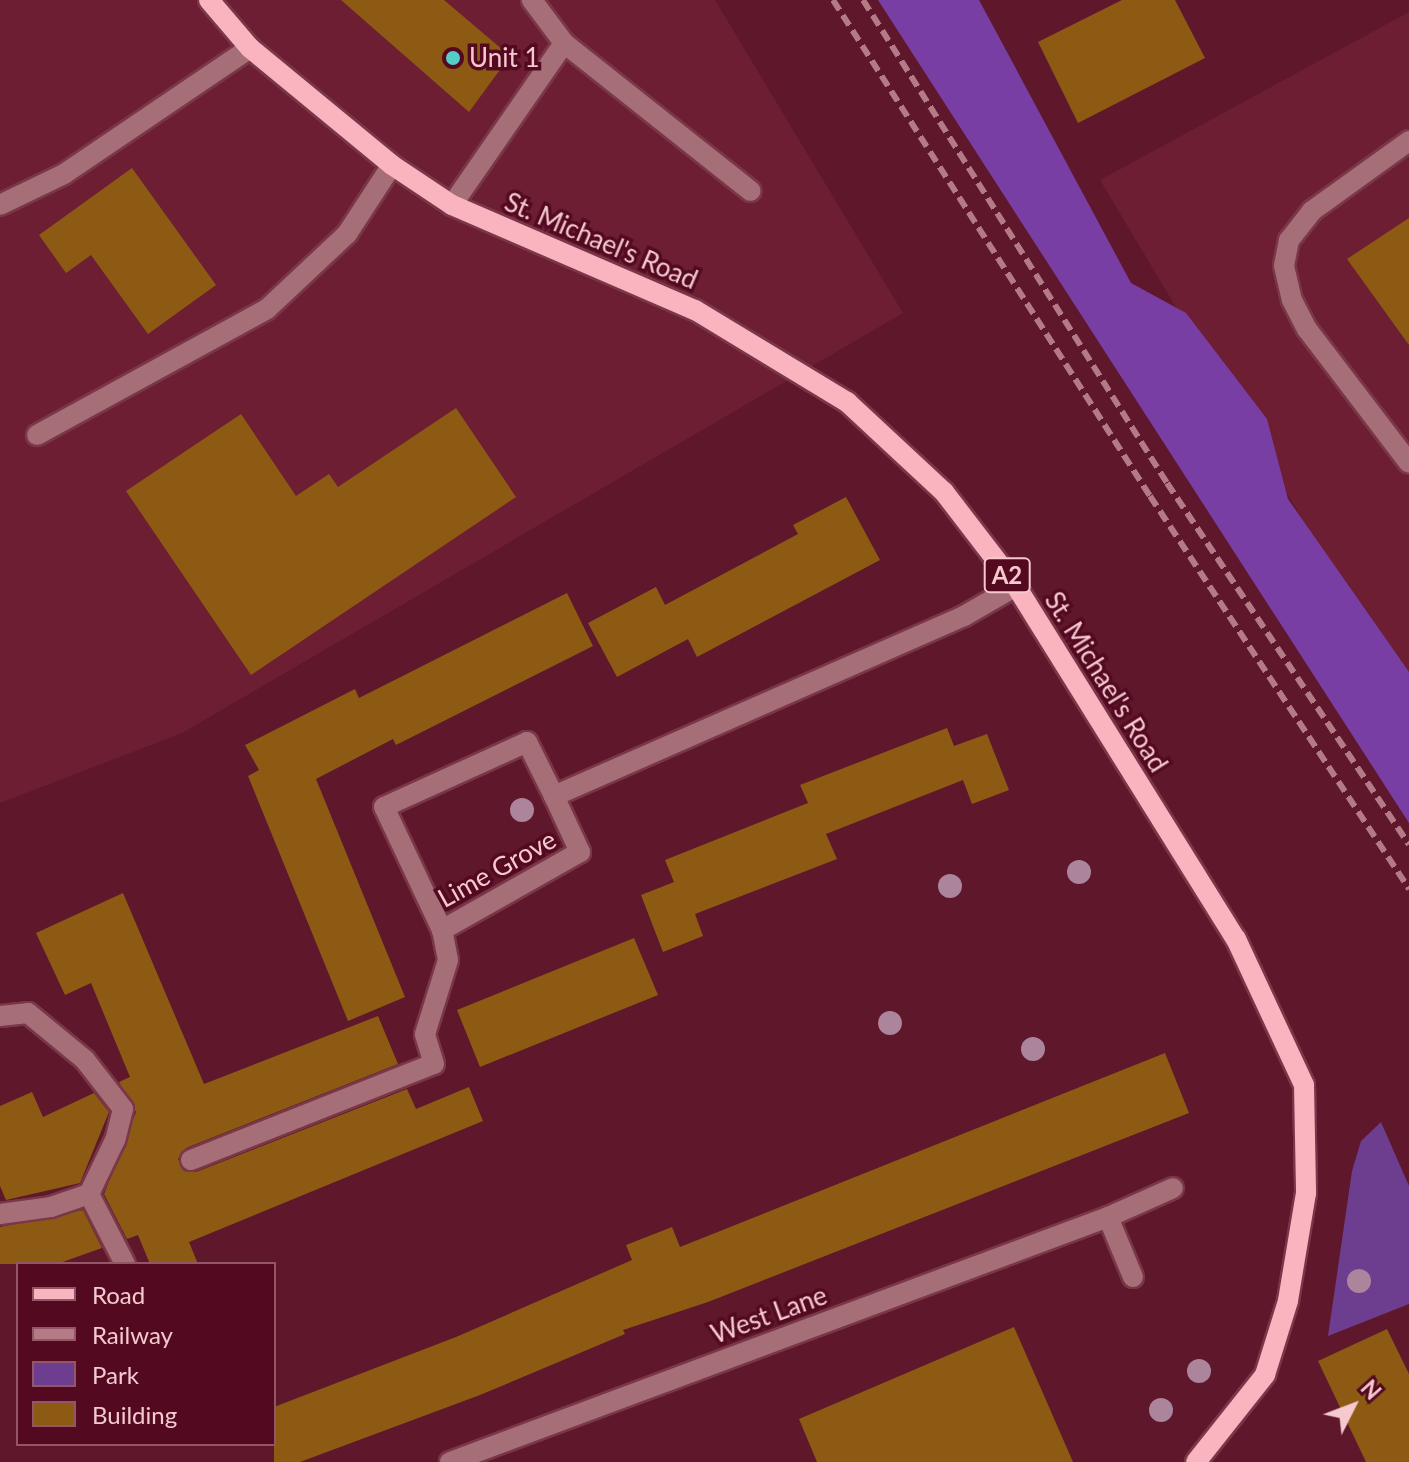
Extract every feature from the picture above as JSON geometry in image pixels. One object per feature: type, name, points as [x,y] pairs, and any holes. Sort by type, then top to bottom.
[{"type":"main road","name":"St. Michael's Road","points":[[209,0],[250,48],[392,165],[452,205],[695,310],[847,402],[944,492],[1016,586],[1236,939],[1304,1085],[1306,1193],[1288,1301],[1265,1375],[1196,1462]]},
{"type":"street","points":[[532,0],[564,43],[751,191]]},
{"type":"street","points":[[452,205],[564,43]]},
{"type":"street","points":[[0,205],[64,174],[250,48]]},
{"type":"street","points":[[1409,141],[1312,211],[1289,240],[1284,266],[1292,300],[1307,329],[1409,463]]},
{"type":"street","points":[[37,435],[267,309],[347,234],[392,165]]},
{"type":"street","name":"Lime Grove","points":[[554,796],[964,616],[1016,586]]},
{"type":"street","name":"Lime Grove","points":[[527,742],[554,796],[580,852],[442,930],[384,807],[527,742]]},
{"type":"street","points":[[191,1160],[434,1064],[425,1034],[448,960],[442,930]]},
{"type":"street","points":[[0,1016],[28,1013],[85,1060],[123,1109],[115,1140],[89,1194],[51,1207],[0,1214]]},
{"type":"street","name":"West Lane","points":[[450,1462],[1108,1217],[1173,1188]]},
{"type":"street","points":[[89,1194],[124,1262]]},
{"type":"street","points":[[1108,1217],[1133,1277]]},
{"type":"shaded area","points":[[0,0],[715,0],[903,313],[182,733],[0,803]]},
{"type":"shaded area","points":[[878,0],[979,0],[1131,283],[1186,313],[1267,419],[1288,499],[1409,672],[1409,823]]},
{"type":"shaded area","points":[[1409,12],[1409,698],[1100,180]]},
{"type":"green space","points":[[1381,1122],[1409,1186],[1409,1304],[1328,1336],[1352,1171],[1361,1141]]},
{"type":"building","name":"Unit 1","points":[[341,0],[444,0],[510,56],[469,112]]},
{"type":"building","points":[[1122,0],[1175,0],[1205,58],[1078,123],[1038,42]]},
{"type":"building","points":[[132,168],[216,285],[148,334],[91,255],[66,273],[39,235]]},
{"type":"building","points":[[1409,218],[1409,345],[1347,259]]},
{"type":"building","points":[[456,408],[516,497],[251,675],[126,491],[241,414],[296,496],[329,474],[338,487]]},
{"type":"building","points":[[846,497],[880,560],[697,657],[688,639],[617,677],[588,623],[656,587],[665,605],[798,534],[793,525]]},
{"type":"building","points":[[567,593],[593,646],[396,745],[393,739],[316,779],[405,997],[348,1021],[248,776],[259,770],[245,745],[355,689],[359,698]]},
{"type":"building","points":[[947,728],[954,746],[987,734],[1009,790],[972,804],[963,780],[826,834],[837,859],[695,914],[703,936],[663,952],[641,895],[674,882],[665,860],[808,803],[800,785]]},
{"type":"building","points":[[123,893],[204,1084],[378,1016],[398,1064],[186,1148],[178,1159],[184,1171],[196,1172],[407,1089],[416,1109],[469,1087],[483,1121],[189,1242],[197,1262],[149,1262],[138,1235],[127,1239],[104,1194],[136,1112],[119,1082],[130,1077],[91,983],[65,995],[36,933]]},
{"type":"building","points":[[634,938],[658,995],[480,1067],[457,1010]]},
{"type":"building","points":[[1165,1053],[1189,1113],[708,1302],[623,1330],[625,1334],[480,1395],[300,1462],[274,1462],[276,1406],[456,1337],[632,1260],[626,1245],[672,1227],[680,1247]]},
{"type":"building","points":[[32,1092],[43,1117],[94,1093],[109,1112],[80,1183],[6,1200],[0,1186],[0,1106]]},
{"type":"building","points":[[83,1210],[102,1248],[63,1262],[0,1264],[0,1227]]},
{"type":"building","points":[[1014,1327],[1073,1462],[817,1462],[799,1419]]},
{"type":"building","points":[[1387,1329],[1409,1374],[1409,1462],[1366,1462],[1318,1361]]},
{"type":"railway","points":[[833,0],[1150,496],[1409,889]]},
{"type":"railway","points":[[863,0],[1167,483],[1409,845]]},
{"type":"place","name":"Unit 1","points":[[453,58]]}]
